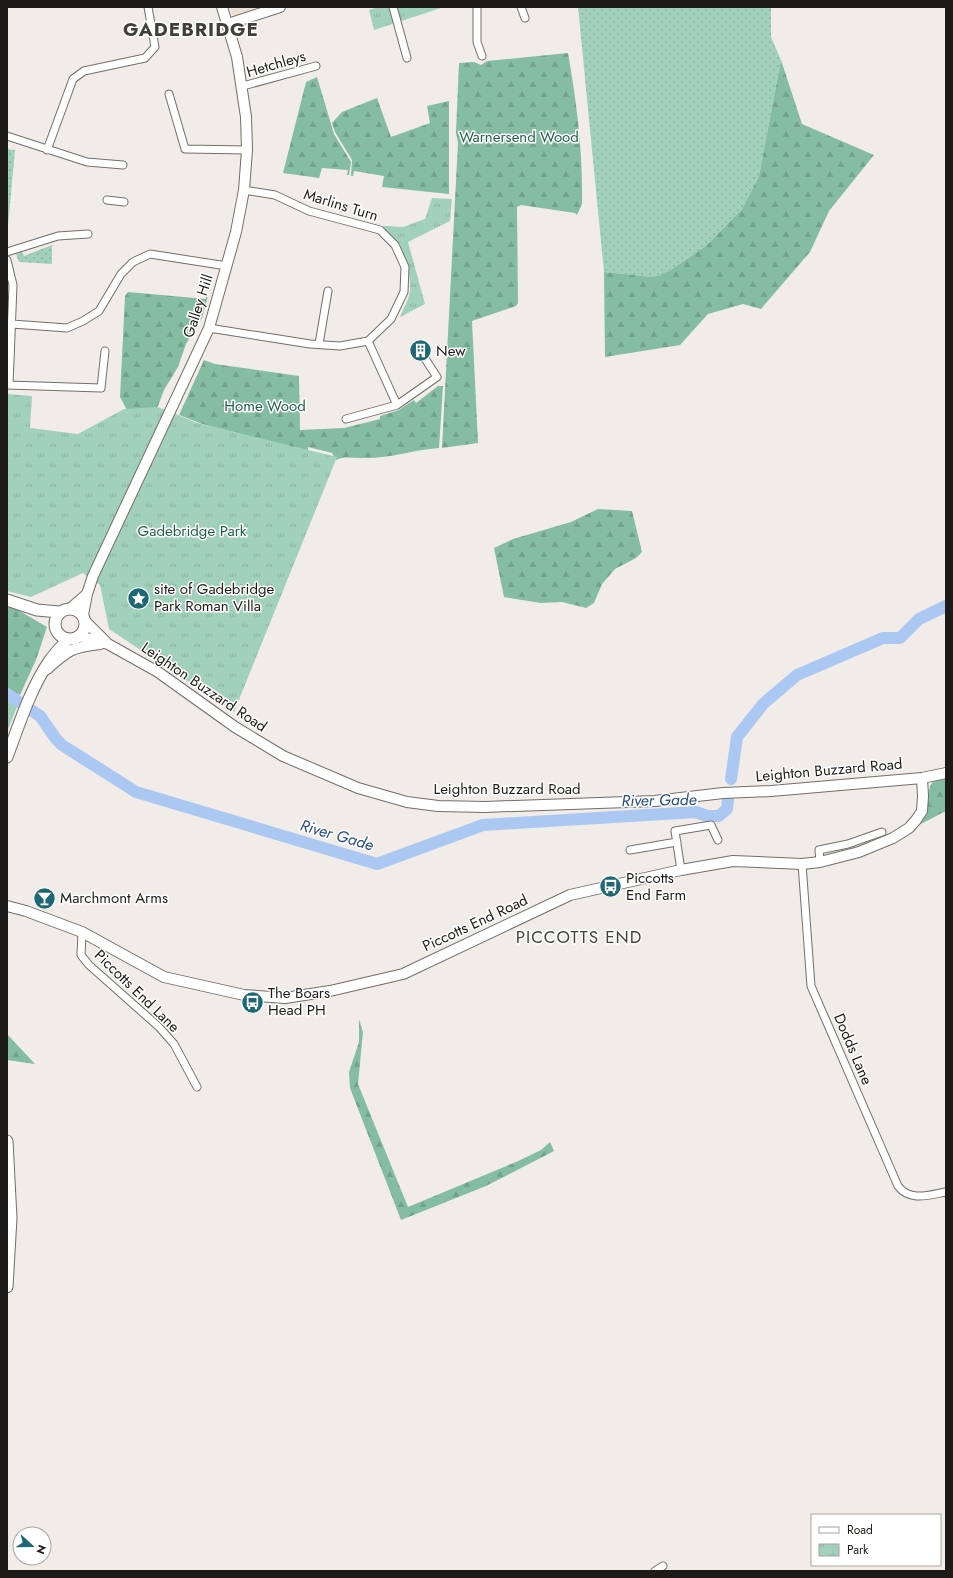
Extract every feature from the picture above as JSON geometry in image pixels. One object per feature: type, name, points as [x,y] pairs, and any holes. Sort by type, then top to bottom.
[{"type":"main road","points":[[7,600],[37,610],[59,612],[71,608],[79,611],[84,618],[83,632],[79,636],[68,639],[63,638],[37,610]]},
{"type":"main road","points":[[50,660],[56,617],[59,612]]},
{"type":"main road","points":[[7,757],[23,714],[42,673],[50,660],[68,639]]},
{"type":"main road","points":[[7,1142],[11,1218],[7,1287]]},
{"type":"street","points":[[48,150],[73,79],[84,71],[145,58],[155,47],[148,7]]},
{"type":"street","name":"Galley Hill","points":[[84,618],[87,594],[93,576],[209,328],[236,232],[244,190],[247,150],[246,117],[243,86],[228,24],[222,7]]},
{"type":"street","points":[[228,24],[280,7]]},
{"type":"street","points":[[393,7],[407,58]]},
{"type":"street","points":[[477,7],[477,42],[482,56]]},
{"type":"street","points":[[521,7],[525,18]]},
{"type":"street","name":"Hetchleys","points":[[243,86],[316,66]]},
{"type":"street","points":[[169,94],[185,149],[247,150]]},
{"type":"street","points":[[7,136],[87,162],[122,166]]},
{"type":"street","name":"Marlins Turn","points":[[244,190],[275,195],[309,211],[380,230],[395,245],[405,267],[404,292],[391,319],[368,341]]},
{"type":"street","points":[[107,200],[124,202]]},
{"type":"street","points":[[7,252],[58,236],[88,234]]},
{"type":"street","points":[[12,324],[67,328],[83,321],[100,311],[121,274],[133,262],[150,254],[227,266]]},
{"type":"street","points":[[7,260],[13,285],[8,385],[101,388],[105,351]]},
{"type":"street","points":[[319,344],[328,292]]},
{"type":"street","points":[[209,328],[290,342],[340,346],[368,341],[397,405]]},
{"type":"street","points":[[346,419],[397,405],[437,377],[422,354]]},
{"type":"street","points":[[71,608],[87,594]]},
{"type":"street","name":"Leighton Buzzard Road","points":[[84,618],[108,644]]},
{"type":"street","name":"Leighton Buzzard Road","points":[[79,636],[108,644],[158,672],[234,727],[283,756],[358,788],[406,802],[438,806],[485,807],[655,801],[723,793],[779,790],[922,778],[946,773]]},
{"type":"street","points":[[42,673],[61,656],[78,646],[108,644]]},
{"type":"street","name":"Piccotts End Road","points":[[7,907],[26,911],[82,932],[164,977],[244,995],[285,998],[330,991],[403,974],[570,895],[681,870],[733,861],[802,864],[820,862],[859,852],[893,838],[909,828],[922,810],[922,778]]},
{"type":"street","points":[[681,870],[675,831],[711,825],[718,840]]},
{"type":"street","points":[[820,862],[819,850],[848,844],[882,832]]},
{"type":"street","points":[[630,850],[677,842]]},
{"type":"street","name":"Dodds Lane","points":[[802,864],[811,986],[898,1186],[902,1193],[913,1197],[946,1192]]},
{"type":"street","name":"Piccotts End Lane","points":[[82,932],[81,954],[89,965],[160,1027],[174,1044],[197,1087]]},
{"type":"street","points":[[655,1571],[663,1566]]},
{"type":"shaded area","points":[[230,7],[274,7],[234,19]]},
{"type":"green space","points":[[378,7],[444,7],[374,30],[369,10]]},
{"type":"green space","points":[[578,7],[771,7],[771,37],[781,60],[759,176],[742,209],[706,246],[672,269],[655,277],[604,272]]},
{"type":"green space","name":"Warnersend Wood","points":[[568,53],[579,128],[582,166],[582,204],[577,215],[575,213],[521,205],[517,207],[518,303],[516,306],[472,321],[478,443],[442,448],[458,143],[456,132],[459,63],[474,62],[481,65],[487,61]]},
{"type":"green space","points":[[781,60],[802,124],[874,155],[829,211],[810,252],[761,309],[743,304],[708,314],[680,345],[605,357],[604,272],[655,277],[672,269],[706,246],[742,209],[759,176]]},
{"type":"green space","points":[[317,77],[334,134],[351,162],[349,175],[347,175],[348,170],[322,168],[319,178],[283,173],[306,82]]},
{"type":"green space","points":[[377,98],[391,137],[430,123],[427,106],[449,101],[449,194],[382,187],[384,176],[354,171],[353,176],[351,176],[352,160],[335,132],[332,123],[342,112]]},
{"type":"green space","points":[[7,149],[15,150],[7,237]]},
{"type":"green space","points":[[432,198],[452,199],[450,221],[408,242],[425,304],[400,317],[410,291],[409,273],[399,248],[383,226],[403,227],[425,219]]},
{"type":"green space","points":[[52,245],[52,264],[19,262],[16,254],[22,252],[24,256]]},
{"type":"green space","points":[[128,292],[206,299],[206,296],[208,296],[202,318],[186,344],[178,367],[164,390],[158,406],[153,410],[127,410],[120,397],[125,296]]},
{"type":"green space","name":"Home Wood","points":[[204,360],[215,364],[299,376],[300,430],[344,428],[380,419],[380,416],[399,410],[414,400],[416,403],[438,386],[443,386],[439,448],[391,456],[345,458],[336,460],[332,453],[308,447],[308,451],[202,424],[179,415]]},
{"type":"green space","name":"Gadebridge Park","points":[[7,394],[32,396],[30,428],[78,434],[124,409],[158,407],[197,423],[337,457],[234,712],[109,629],[100,585],[83,573],[31,597],[7,591]]},
{"type":"green space","points":[[598,509],[632,511],[642,552],[636,558],[615,569],[602,584],[594,603],[586,608],[562,602],[541,603],[504,597],[494,548],[513,539],[571,522]]},
{"type":"green space","points":[[7,607],[18,610],[47,627],[36,660],[20,695],[7,688]]},
{"type":"green space","points":[[7,697],[19,703],[7,732]]},
{"type":"green space","points":[[946,778],[946,811],[911,829],[924,806],[931,784],[935,780]]},
{"type":"green space","points":[[359,1019],[363,1032],[358,1084],[408,1207],[516,1162],[541,1150],[550,1142],[554,1151],[486,1186],[401,1220],[350,1088],[349,1072],[359,1042]]},
{"type":"green space","points":[[7,1034],[35,1064],[7,1060]]},
{"type":"waterway","name":"River Gade","points":[[731,779],[737,737],[763,704],[797,675],[883,638],[900,638],[919,619],[946,606]]},
{"type":"waterway","name":"River Gade","points":[[7,694],[40,716],[62,745],[136,792],[377,864],[483,825],[696,812],[707,816],[719,816],[727,809],[728,800]]},
{"type":"place","name":"New","points":[[421,351]]},
{"type":"place","name":"site of Gadebridge Park Roman Villa","points":[[139,598]]},
{"type":"place","name":"Piccotts End Farm","points":[[611,887]]},
{"type":"place","name":"Marchmont Arms","points":[[45,898]]},
{"type":"place","name":"The Boars Head PH","points":[[252,1002]]},
{"type":"district","name":"GADEBRIDGE","points":[[191,29]]},
{"type":"district","name":"PICCOTTS END","points":[[579,937]]}]
